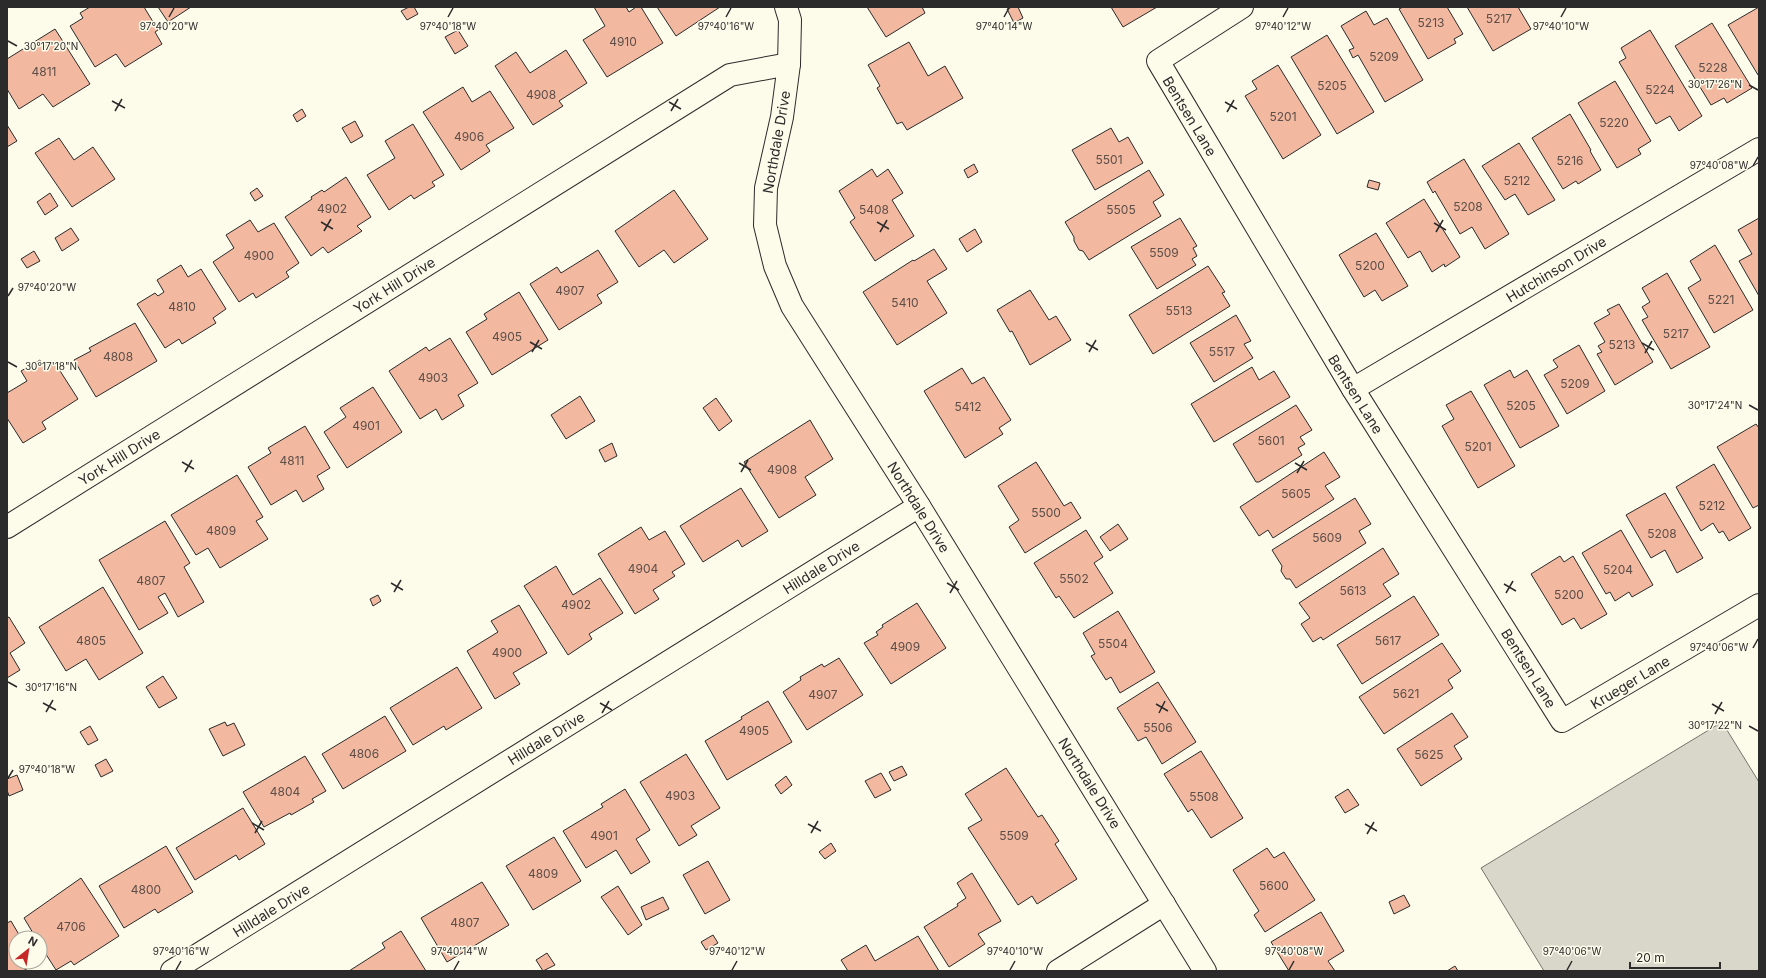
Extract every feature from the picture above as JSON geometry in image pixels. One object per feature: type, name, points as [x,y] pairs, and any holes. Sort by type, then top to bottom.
[{"type":"street","name":"Northdale Drive","points":[[786,7],[790,20],[789,64],[782,117],[766,188],[765,225],[775,266],[792,306],[919,506],[1205,971]]},
{"type":"street","name":"Bentsen Lane","points":[[1242,7],[1158,62],[1353,389],[1562,722]]},
{"type":"street","name":"York Hill Drive","points":[[7,527],[730,75],[789,64]]},
{"type":"street","name":"Hutchinson Drive","points":[[1353,389],[1759,149]]},
{"type":"street","name":"Hilldale Drive","points":[[172,971],[919,506]]},
{"type":"street","name":"Krueger Lane","points":[[1562,722],[1759,605]]},
{"type":"street","points":[[1058,971],[1164,904]]},
{"type":"shaded area","points":[[1722,722],[1759,782],[1759,971],[1544,971],[1481,868]]},
{"type":"building","points":[[90,7],[144,7],[158,30],[155,32],[162,44],[125,67],[116,54],[95,67],[70,26],[83,18],[80,13]]},
{"type":"building","points":[[158,7],[191,7],[168,22]]},
{"type":"building","points":[[409,7],[414,7],[418,14],[407,20],[401,11]]},
{"type":"building","points":[[594,7],[626,7],[629,12],[636,7],[641,7],[663,43],[607,77],[583,40],[605,26]]},
{"type":"building","points":[[657,7],[720,7],[676,36]]},
{"type":"building","points":[[867,7],[922,7],[925,13],[886,37]]},
{"type":"building","points":[[1018,7],[1023,18],[1014,23],[1007,9]]},
{"type":"building","points":[[1111,7],[1157,7],[1123,27]]},
{"type":"building","points":[[1403,7],[1447,7],[1463,34],[1454,39],[1456,43],[1428,59],[1399,9]]},
{"type":"building","points":[[1467,7],[1518,7],[1531,29],[1493,51]]},
{"type":"building","points":[[1759,7],[1759,74],[1758,75],[1728,25]]},
{"type":"building","points":[[1366,11],[1374,25],[1387,18],[1423,80],[1385,102],[1358,55],[1353,58],[1349,50],[1354,48],[1341,26]]},
{"type":"building","points":[[1712,23],[1752,88],[1727,103],[1724,98],[1711,105],[1675,46]]},
{"type":"building","points":[[55,29],[90,84],[53,107],[43,94],[19,109],[7,89],[7,59]]},
{"type":"building","points":[[458,30],[468,46],[455,54],[445,37]]},
{"type":"building","points":[[1650,30],[1702,116],[1679,131],[1670,116],[1656,124],[1619,62],[1626,58],[1621,48]]},
{"type":"building","points":[[1327,35],[1374,112],[1337,134],[1291,57]]},
{"type":"building","points":[[909,42],[928,76],[945,66],[963,98],[907,130],[902,122],[897,124],[877,88],[880,86],[868,65]]},
{"type":"building","points":[[566,50],[587,83],[559,101],[563,106],[533,125],[495,66],[516,52],[530,73]]},
{"type":"building","points":[[1278,65],[1321,135],[1283,159],[1245,96],[1257,89],[1252,81]]},
{"type":"building","points":[[1615,81],[1651,141],[1638,149],[1641,154],[1617,168],[1578,103]]},
{"type":"building","points":[[463,87],[472,102],[490,91],[514,128],[486,145],[490,151],[461,170],[423,112]]},
{"type":"building","points":[[302,109],[306,116],[297,122],[293,115]]},
{"type":"building","points":[[1570,114],[1601,170],[1578,184],[1576,181],[1563,189],[1532,138]]},
{"type":"building","points":[[355,121],[363,136],[351,143],[342,128]]},
{"type":"building","points":[[413,124],[444,175],[432,182],[435,186],[414,199],[411,195],[389,210],[367,175],[395,158],[385,141]]},
{"type":"building","points":[[7,125],[17,141],[7,147]]},
{"type":"building","points":[[1111,128],[1119,142],[1128,137],[1143,163],[1095,190],[1072,150]]},
{"type":"building","points":[[59,138],[74,160],[93,147],[115,179],[72,207],[35,153]]},
{"type":"building","points":[[1519,143],[1555,200],[1528,215],[1515,194],[1505,200],[1482,166]]},
{"type":"building","points":[[1464,159],[1509,234],[1485,249],[1472,227],[1460,234],[1435,191],[1433,193],[1427,182]]},
{"type":"building","points":[[974,164],[978,172],[968,178],[964,170]]},
{"type":"building","points":[[872,169],[877,177],[888,169],[903,193],[892,200],[914,236],[875,261],[850,222],[855,218],[839,191]]},
{"type":"building","points":[[1149,170],[1164,195],[1153,202],[1161,216],[1089,260],[1083,251],[1079,250],[1074,241],[1074,237],[1065,222]]},
{"type":"building","points":[[346,177],[371,217],[357,226],[362,231],[328,253],[323,247],[311,256],[285,217],[312,199],[311,197],[322,190],[324,192]]},
{"type":"building","points":[[1369,180],[1380,183],[1378,190],[1367,187]]},
{"type":"building","points":[[257,188],[263,196],[255,201],[250,193]]},
{"type":"building","points":[[674,190],[708,239],[674,263],[664,250],[639,267],[615,231]]},
{"type":"building","points":[[50,193],[58,206],[45,215],[37,202]]},
{"type":"building","points":[[1424,199],[1460,257],[1445,267],[1444,264],[1432,272],[1420,251],[1408,258],[1386,223]]},
{"type":"building","points":[[1180,218],[1197,246],[1193,248],[1197,256],[1192,259],[1196,265],[1157,289],[1131,247]]},
{"type":"building","points":[[1759,218],[1759,296],[1739,261],[1752,254],[1738,230]]},
{"type":"building","points":[[250,220],[258,232],[274,223],[299,263],[286,272],[289,277],[256,298],[253,293],[239,302],[213,262],[234,248],[226,235]]},
{"type":"building","points":[[71,228],[79,240],[62,251],[55,238]]},
{"type":"building","points":[[975,229],[982,242],[967,252],[959,239]]},
{"type":"building","points":[[1376,233],[1408,286],[1382,301],[1375,290],[1364,297],[1339,255]]},
{"type":"building","points":[[1715,245],[1753,310],[1714,333],[1688,288],[1701,280],[1690,261]]},
{"type":"building","points":[[934,249],[947,269],[927,281],[947,313],[897,345],[863,292],[913,260],[914,261]]},
{"type":"building","points":[[598,250],[618,282],[597,295],[602,303],[559,330],[530,284],[557,267],[561,273]]},
{"type":"building","points":[[34,251],[40,261],[27,268],[21,259]]},
{"type":"building","points":[[181,265],[188,277],[201,269],[226,309],[213,318],[216,323],[182,344],[179,339],[165,348],[137,304],[155,293],[158,296],[164,292],[157,280]]},
{"type":"building","points":[[1208,266],[1225,292],[1222,293],[1230,306],[1153,354],[1129,315]]},
{"type":"building","points":[[1667,273],[1710,347],[1671,369],[1642,320],[1648,317],[1642,307],[1650,302],[1642,288]]},
{"type":"building","points":[[1030,290],[1049,320],[1056,316],[1071,340],[1030,365],[1012,331],[1010,332],[997,310]]},
{"type":"building","points":[[519,292],[548,340],[492,375],[466,332],[487,319],[484,314]]},
{"type":"building","points":[[1619,304],[1653,362],[1615,385],[1597,354],[1602,352],[1598,346],[1605,342],[1594,323],[1610,314],[1607,310]]},
{"type":"building","points":[[1236,315],[1251,341],[1244,344],[1253,358],[1214,382],[1190,343]]},
{"type":"building","points":[[135,323],[157,361],[96,397],[74,360],[91,351],[89,348]]},
{"type":"building","points":[[450,338],[478,383],[458,395],[464,406],[442,420],[436,409],[420,419],[389,371],[426,347],[429,351]]},
{"type":"building","points":[[1579,345],[1605,391],[1567,414],[1544,375],[1558,367],[1553,360]]},
{"type":"building","points":[[40,360],[46,369],[55,363],[78,399],[42,422],[46,429],[23,443],[7,418],[7,393],[27,381],[21,371]]},
{"type":"building","points":[[1252,367],[1259,380],[1274,371],[1290,397],[1214,442],[1191,404]]},
{"type":"building","points":[[962,368],[972,384],[984,377],[1011,420],[999,428],[1003,434],[965,458],[924,391]]},
{"type":"building","points":[[1510,370],[1514,378],[1527,370],[1559,426],[1520,448],[1484,385]]},
{"type":"building","points":[[373,387],[402,432],[347,468],[324,432],[346,417],[340,408]]},
{"type":"building","points":[[1471,391],[1515,466],[1478,488],[1442,426],[1454,419],[1446,405]]},
{"type":"building","points":[[580,396],[595,421],[566,439],[551,415]]},
{"type":"building","points":[[716,398],[732,421],[719,431],[703,408]]},
{"type":"building","points":[[1296,405],[1312,430],[1300,437],[1305,444],[1298,448],[1302,455],[1259,482],[1256,482],[1233,444]]},
{"type":"building","points":[[810,420],[833,459],[805,477],[816,495],[779,518],[744,462]]},
{"type":"building","points":[[1756,424],[1759,428],[1759,505],[1753,508],[1717,447]]},
{"type":"building","points":[[305,426],[330,468],[317,476],[324,489],[303,502],[296,490],[271,505],[248,467],[271,453],[268,448]]},
{"type":"building","points":[[612,443],[617,456],[605,462],[599,450]]},
{"type":"building","points":[[1324,452],[1340,477],[1325,486],[1334,499],[1273,538],[1268,530],[1259,536],[1240,507]]},
{"type":"building","points":[[1036,462],[1064,506],[1071,502],[1081,518],[1025,553],[1009,527],[1019,520],[998,486]]},
{"type":"building","points":[[1714,464],[1751,528],[1729,541],[1723,531],[1719,533],[1713,523],[1701,531],[1676,487]]},
{"type":"building","points":[[237,475],[263,517],[256,521],[268,539],[220,568],[208,548],[196,555],[171,515]]},
{"type":"building","points":[[741,488],[768,531],[742,547],[738,540],[703,562],[680,526]]},
{"type":"building","points":[[1665,493],[1703,558],[1677,573],[1665,550],[1651,558],[1626,515]]},
{"type":"building","points":[[1355,498],[1371,524],[1359,531],[1366,543],[1296,588],[1290,579],[1286,579],[1281,571],[1282,566],[1272,550]]},
{"type":"building","points":[[165,521],[190,563],[184,567],[204,602],[178,617],[165,593],[158,597],[168,613],[139,630],[99,560]]},
{"type":"building","points":[[1118,524],[1128,539],[1110,551],[1100,537]]},
{"type":"building","points":[[641,527],[649,540],[665,531],[685,564],[672,572],[675,576],[653,590],[659,599],[635,614],[598,554]]},
{"type":"building","points":[[1086,530],[1103,557],[1094,563],[1113,593],[1074,618],[1059,596],[1056,598],[1034,563]]},
{"type":"building","points":[[1621,530],[1653,585],[1632,597],[1629,592],[1615,601],[1610,592],[1606,594],[1582,553]]},
{"type":"building","points":[[1383,548],[1399,574],[1383,584],[1391,596],[1323,640],[1321,637],[1313,642],[1301,624],[1310,618],[1299,603]]},
{"type":"building","points":[[1560,556],[1564,562],[1573,556],[1607,614],[1581,629],[1574,618],[1562,625],[1531,574]]},
{"type":"building","points":[[556,566],[573,595],[600,578],[623,613],[589,634],[592,639],[568,655],[524,586]]},
{"type":"building","points":[[103,587],[143,653],[99,680],[86,659],[66,671],[39,627]]},
{"type":"building","points":[[378,595],[381,601],[373,606],[370,599]]},
{"type":"building","points":[[1414,596],[1439,635],[1362,684],[1337,645]]},
{"type":"building","points":[[917,603],[946,648],[891,684],[864,643],[878,635],[876,632],[883,627],[882,625]]},
{"type":"building","points":[[519,605],[547,653],[513,673],[520,684],[495,699],[467,651],[498,632],[491,621]]},
{"type":"building","points":[[1118,611],[1155,672],[1120,693],[1111,677],[1106,680],[1091,656],[1095,654],[1083,633]]},
{"type":"building","points":[[9,617],[25,643],[10,653],[20,670],[7,678],[7,618]]},
{"type":"building","points":[[1442,643],[1461,671],[1448,680],[1453,688],[1384,734],[1359,697]]},
{"type":"building","points":[[839,658],[863,695],[807,730],[783,692],[801,680],[800,677],[822,664],[824,667]]},
{"type":"building","points":[[457,667],[482,708],[446,730],[444,726],[413,745],[390,708]]},
{"type":"building","points":[[163,676],[177,698],[159,708],[146,687]]},
{"type":"building","points":[[1158,682],[1196,742],[1162,764],[1146,737],[1138,741],[1117,708]]},
{"type":"building","points":[[768,701],[792,742],[727,780],[705,741],[742,719],[741,717]]},
{"type":"building","points":[[1452,713],[1468,737],[1454,746],[1462,759],[1421,786],[1397,749]]},
{"type":"building","points":[[385,716],[406,751],[343,789],[322,754]]},
{"type":"building","points":[[225,722],[227,726],[234,723],[245,745],[223,756],[209,729]]},
{"type":"building","points":[[90,726],[98,740],[88,745],[80,732]]},
{"type":"building","points":[[1201,751],[1243,818],[1211,838],[1192,809],[1188,812],[1164,774]]},
{"type":"building","points":[[686,754],[720,808],[691,826],[697,835],[679,846],[640,782]]},
{"type":"building","points":[[305,756],[326,791],[312,799],[314,802],[291,815],[290,813],[264,827],[243,792]]},
{"type":"building","points":[[106,759],[113,771],[101,777],[95,765]]},
{"type":"building","points":[[902,766],[907,775],[894,781],[889,772]]},
{"type":"building","points":[[1006,768],[1038,817],[1042,815],[1059,841],[1055,844],[1077,879],[1037,904],[1032,896],[1018,905],[968,828],[982,820],[965,794]]},
{"type":"building","points":[[881,773],[891,790],[875,798],[865,781]]},
{"type":"building","points":[[17,775],[23,790],[9,796],[7,790],[7,779]]},
{"type":"building","points":[[786,776],[792,785],[781,794],[775,785]]},
{"type":"building","points":[[625,789],[650,830],[636,839],[650,862],[631,874],[616,850],[586,868],[563,831],[603,807],[601,804]]},
{"type":"building","points":[[1348,789],[1359,805],[1345,813],[1335,797]]},
{"type":"building","points":[[243,808],[265,844],[239,860],[236,855],[195,880],[176,848]]},
{"type":"building","points":[[554,837],[581,881],[533,910],[506,866]]},
{"type":"building","points":[[831,843],[836,851],[825,859],[819,852]]},
{"type":"building","points":[[166,846],[193,892],[158,913],[155,909],[124,928],[99,886]]},
{"type":"building","points":[[1267,848],[1274,858],[1284,852],[1315,900],[1265,932],[1254,915],[1259,911],[1233,870]]},
{"type":"building","points":[[708,861],[730,900],[705,914],[683,875]]},
{"type":"building","points":[[972,873],[1001,921],[978,934],[985,944],[949,967],[924,927],[958,906],[957,904],[966,898],[957,883]]},
{"type":"building","points":[[81,878],[119,936],[74,965],[71,961],[56,970],[48,958],[48,930],[31,930],[24,918]]},
{"type":"building","points":[[482,882],[509,925],[447,962],[421,918]]},
{"type":"building","points":[[618,886],[642,925],[628,935],[601,897]]},
{"type":"building","points":[[1404,895],[1410,906],[1394,914],[1389,902]]},
{"type":"building","points":[[663,897],[669,909],[646,920],[641,907]]},
{"type":"building","points":[[1321,912],[1344,951],[1328,961],[1335,971],[1289,971],[1271,942]]},
{"type":"building","points":[[11,921],[16,930],[8,930],[8,970],[25,970],[23,971],[7,971],[7,923]]},
{"type":"building","points":[[401,931],[426,971],[349,971],[385,948],[382,943]]},
{"type":"building","points":[[713,935],[718,943],[706,950],[701,942]]},
{"type":"building","points":[[918,936],[939,971],[848,971],[841,960],[866,945],[875,961]]},
{"type":"building","points":[[547,953],[555,965],[543,971],[536,960]]},
{"type":"building","points":[[1455,966],[1458,971],[1447,971]]}]
